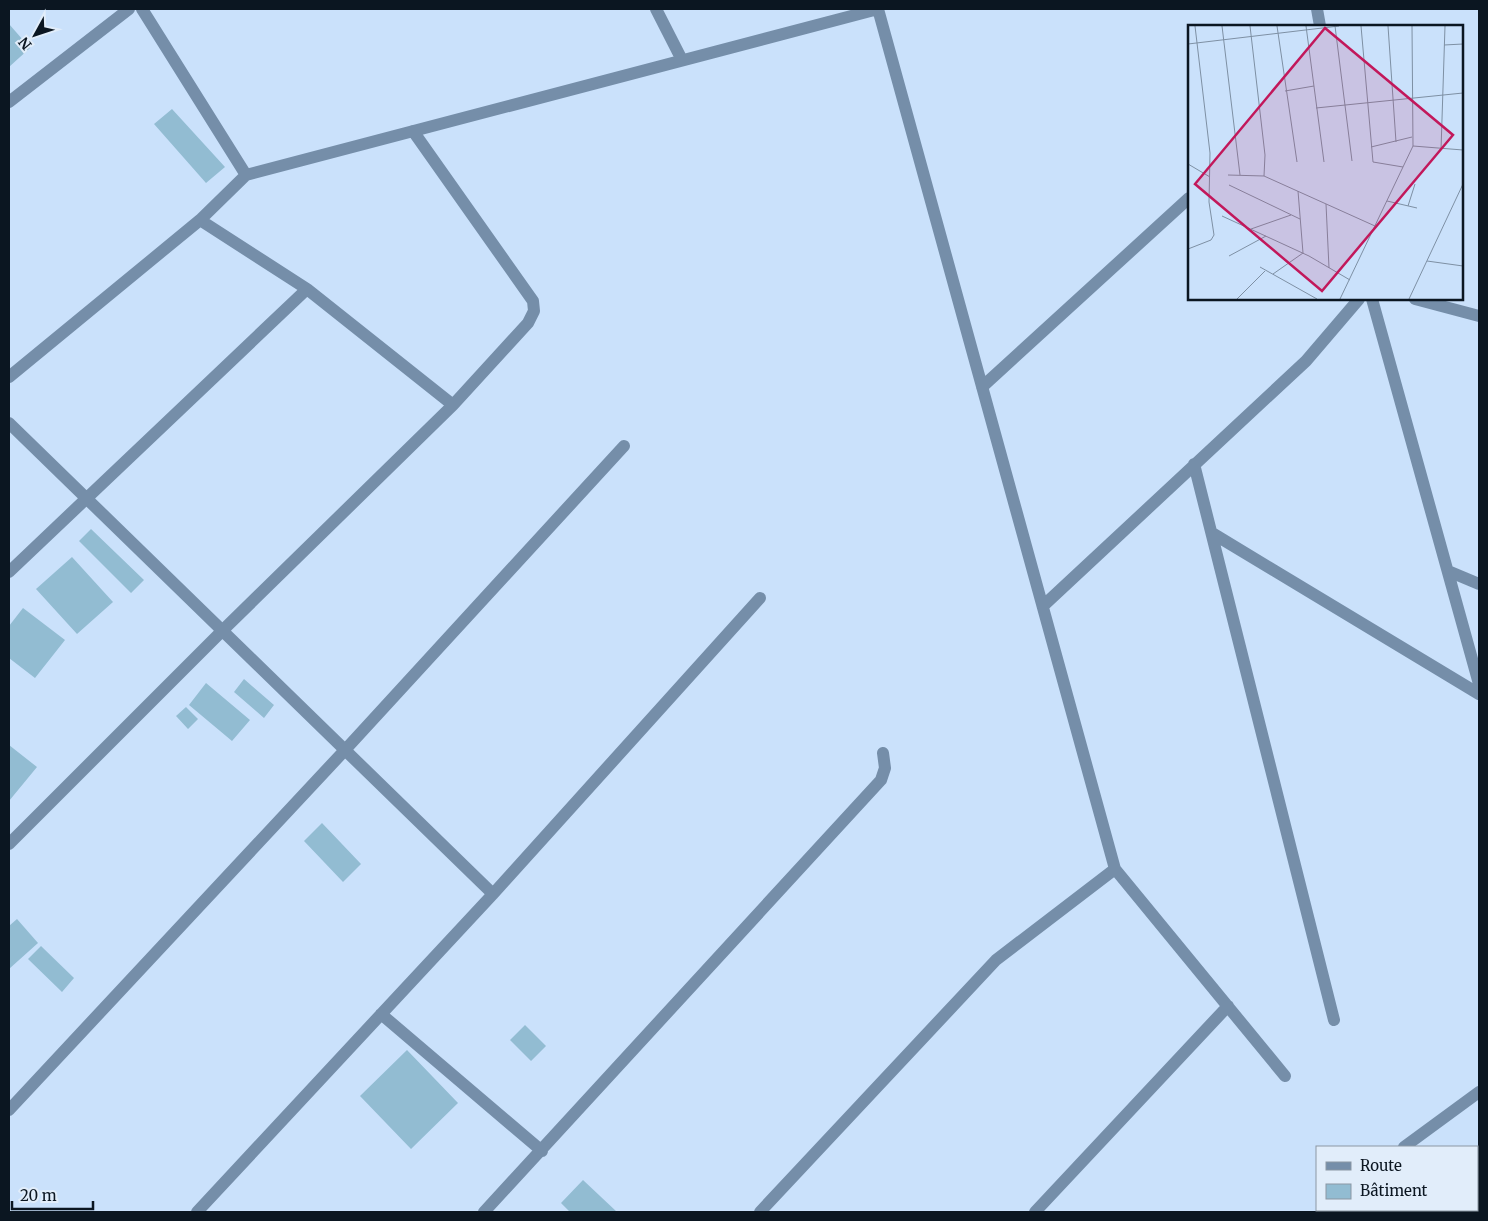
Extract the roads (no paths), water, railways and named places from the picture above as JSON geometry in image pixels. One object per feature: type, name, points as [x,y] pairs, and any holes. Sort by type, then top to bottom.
[{"type":"street","points":[[9,102],[129,9]]},
{"type":"street","points":[[142,9],[246,175]]},
{"type":"street","points":[[656,9],[682,60]]},
{"type":"street","points":[[9,377],[200,220],[246,175],[878,9],[1115,869],[1285,1076]]},
{"type":"street","points":[[1317,9],[1320,25]]},
{"type":"street","points":[[9,844],[222,631],[454,405],[528,323],[534,311],[533,300],[413,131]]},
{"type":"street","points":[[982,387],[1188,199]]},
{"type":"street","points":[[200,220],[307,289],[454,405]]},
{"type":"street","points":[[9,572],[307,289]]},
{"type":"street","points":[[1043,606],[1306,361],[1358,300]]},
{"type":"street","points":[[1372,300],[1479,684]]},
{"type":"street","points":[[1418,300],[1479,316]]},
{"type":"street","points":[[9,424],[493,894]]},
{"type":"street","points":[[9,1110],[345,750],[624,446]]},
{"type":"street","points":[[1194,464],[1334,1020]]},
{"type":"street","points":[[1212,533],[1479,694]]},
{"type":"street","points":[[1448,572],[1479,584]]},
{"type":"street","points":[[197,1212],[493,894],[760,598]]},
{"type":"street","points":[[484,1212],[881,780],[885,768],[883,753]]},
{"type":"street","points":[[760,1212],[996,960],[1115,869]]},
{"type":"street","points":[[1035,1212],[1228,1006]]},
{"type":"street","points":[[381,1014],[542,1151]]},
{"type":"street","points":[[1405,1146],[1479,1092]]}]
